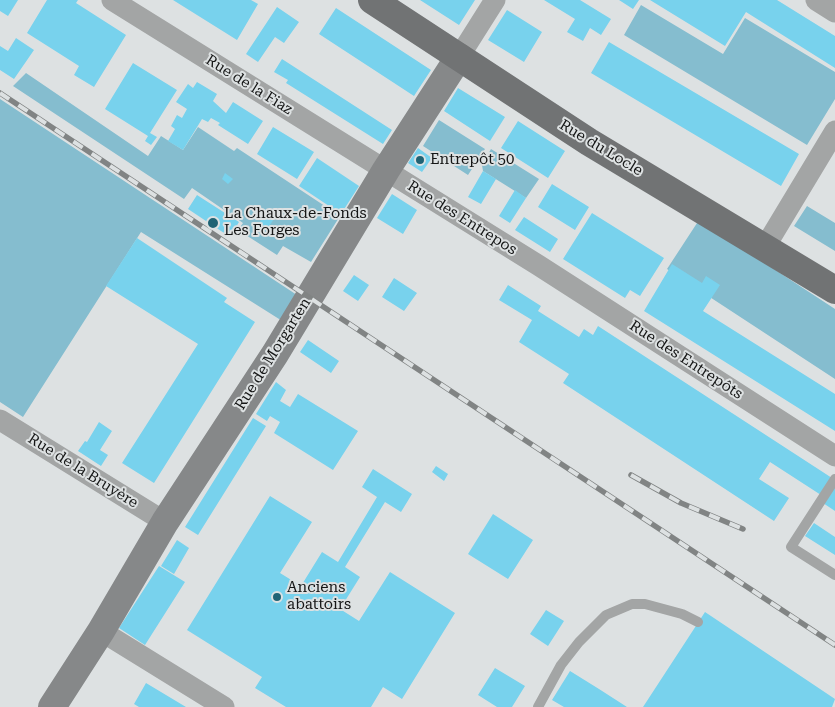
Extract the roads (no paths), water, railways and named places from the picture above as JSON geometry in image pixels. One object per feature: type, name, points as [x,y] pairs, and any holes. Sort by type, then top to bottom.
[{"type":"main road","name":"Rue du Locle","points":[[372,0],[589,142],[835,290]]},
{"type":"main road","name":"Rue de Morgarten","points":[[52,707],[101,631],[165,522],[275,354],[386,170],[459,57]]},
{"type":"street","name":"Rue de la Fiaz","points":[[112,0],[386,170]]},
{"type":"street","name":"Rue de Morgarten","points":[[459,57],[495,0]]},
{"type":"street","points":[[816,0],[835,12]]},
{"type":"street","points":[[765,247],[835,131]]},
{"type":"street","name":"Rue des Entrepos","points":[[386,170],[538,265]]},
{"type":"street","name":"Rue des Entrepôts","points":[[538,265],[835,456]]},
{"type":"street","name":"Rue de la Bruyère","points":[[0,420],[165,522]]},
{"type":"street","points":[[101,631],[224,707]]},
{"type":"lane","points":[[835,478],[791,547],[835,575]]},
{"type":"lane","points":[[538,707],[561,665],[579,642],[606,615],[632,604],[645,604],[674,612],[698,622]]},
{"type":"railway","points":[[0,93],[835,645]]},
{"type":"railway","points":[[631,475],[681,503],[743,529]]},
{"type":"place","name":"Entrepôt 50","points":[[420,160]]},
{"type":"place","name":"La Chaux-de-Fonds Les Forges","points":[[213,223]]},
{"type":"place","name":"Anciens abattoirs","points":[[277,597]]}]
